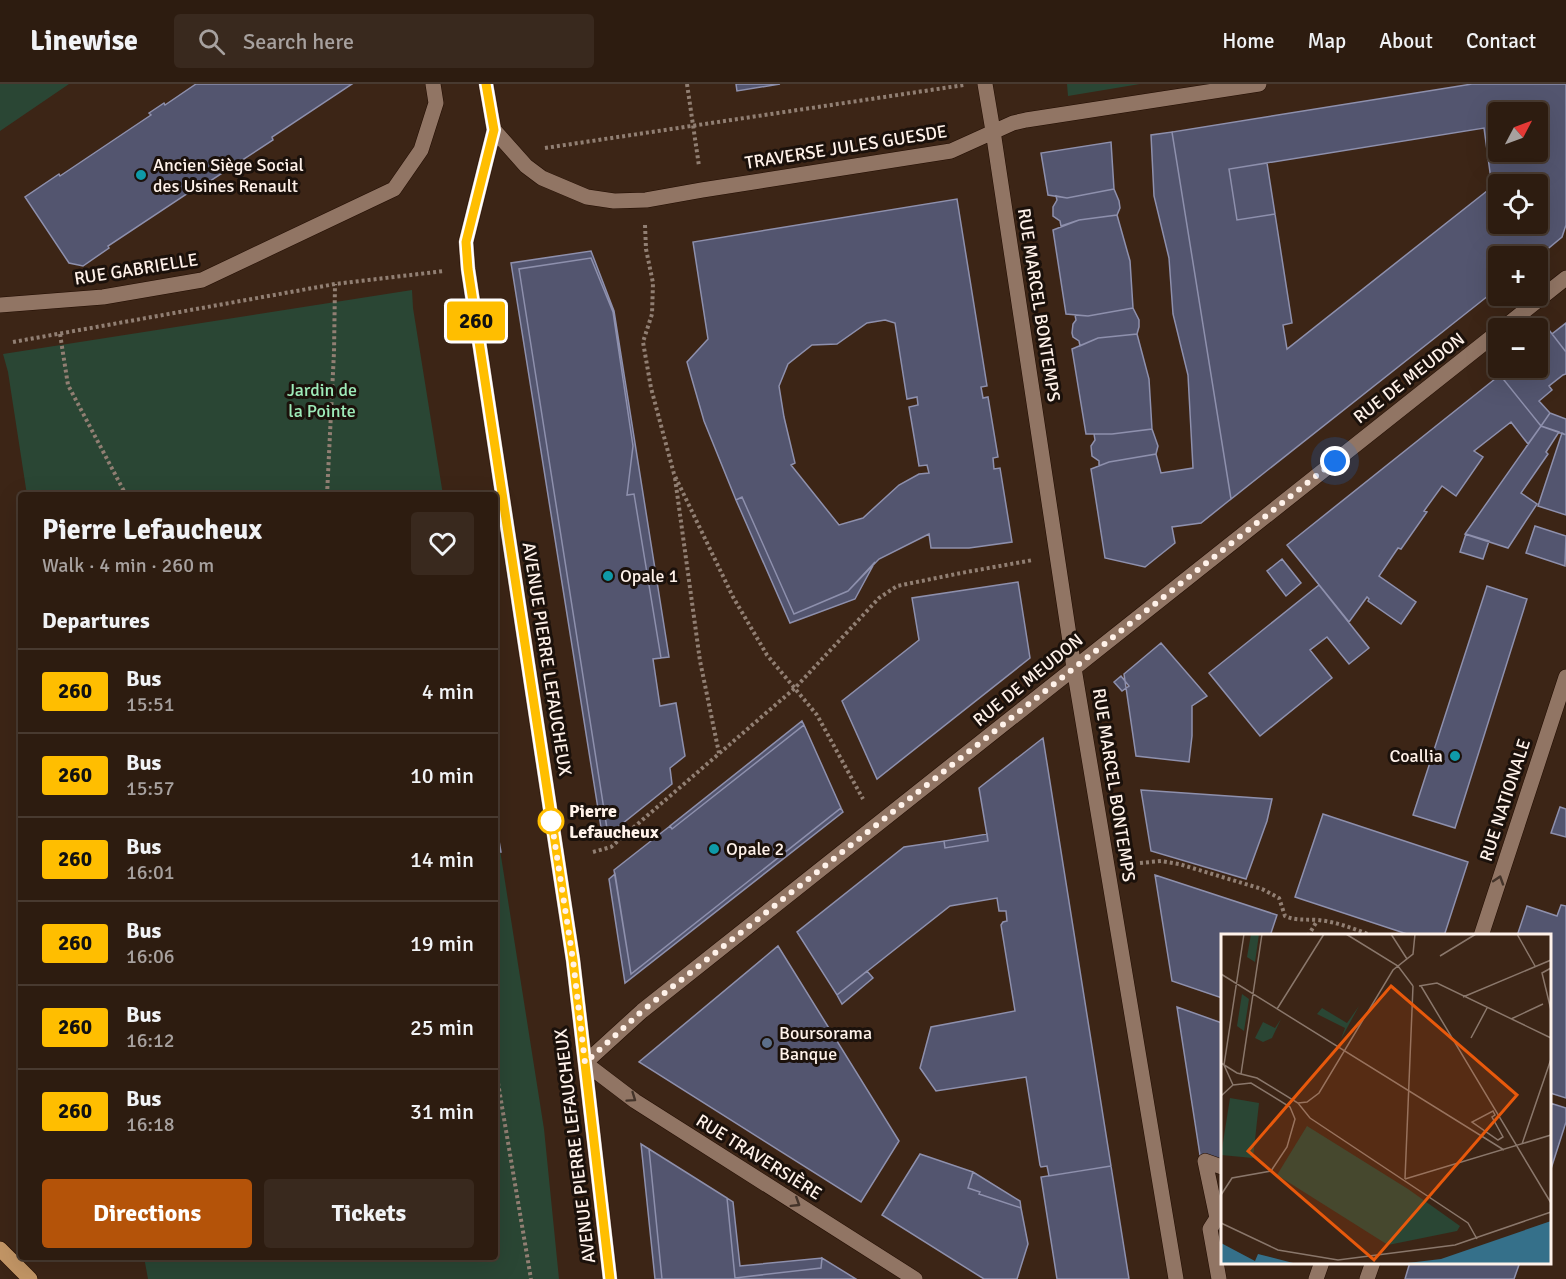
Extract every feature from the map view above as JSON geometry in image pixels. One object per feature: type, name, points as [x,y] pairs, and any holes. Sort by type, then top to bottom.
[{"type":"main road","points":[[0,1249],[30,1279]]},
{"type":"street","name":"RUE GABRIELLE","points":[[0,305],[103,297],[202,280],[394,189],[421,150],[436,103],[433,84]]},
{"type":"street","name":"AVENUE PIERRE LEFAUCHEUX","points":[[486,84],[494,130],[466,242],[468,269],[573,960],[610,1279]]},
{"type":"street","name":"RUE MARCEL BONTEMPS","points":[[985,84],[1074,668],[1176,1279]]},
{"type":"street","name":"TRAVERSE JULES GUESDE","points":[[494,130],[526,166],[542,178],[587,197],[614,201],[646,200],[951,151],[993,131],[1026,120],[1259,84]]},
{"type":"street","points":[[1516,318],[1566,278]]},
{"type":"street","name":"RUE DE MEUDON","points":[[585,1063],[642,1011],[1488,340]]},
{"type":"street","name":"RUE NATIONALE","points":[[1482,934],[1566,677]]},
{"type":"street","name":"RUE TRAVERSIÈRE","points":[[585,1063],[635,1101],[915,1279]]},
{"type":"street","points":[[1219,1279],[1210,1229],[1217,1218],[1205,1161],[1221,1167]]},
{"type":"street","points":[[1316,1279],[1322,1264]]},
{"type":"street","points":[[1367,1279],[1373,1264]]},
{"type":"path","points":[[687,84],[700,174]]},
{"type":"path","points":[[545,148],[968,84]]},
{"type":"path","points":[[645,225],[646,249],[652,283],[652,314],[643,342],[651,388],[674,474],[699,661],[718,753]]},
{"type":"path","points":[[13,342],[335,284],[449,271]]},
{"type":"path","points":[[327,492],[335,284]]},
{"type":"path","points":[[60,334],[68,385],[124,492]]},
{"type":"path","points":[[674,474],[733,597],[767,655],[817,715],[863,799]]},
{"type":"path","points":[[594,852],[611,847],[795,688],[879,598],[897,586],[1033,560]]},
{"type":"path","points":[[1140,863],[1161,861],[1179,864],[1262,889],[1279,898],[1285,916],[1294,920],[1318,920],[1340,924],[1368,934]]},
{"type":"path","points":[[1309,934],[1318,920]]},
{"type":"path","points":[[498,1083],[531,1279]]},
{"type":"green space","points":[[0,84],[69,84],[0,131]]},
{"type":"green space","points":[[1067,84],[1140,84],[1068,96]]},
{"type":"green space","name":"Jardin de la Pointe","points":[[412,290],[443,492],[27,492],[8,372],[3,354]]},
{"type":"green space","points":[[498,837],[544,1129],[559,1279],[148,1279],[145,1260],[498,1260]]},
{"type":"building","name":"Ancien Siège Social des Usines Renault","points":[[196,84],[352,84],[272,137],[273,140],[108,246],[109,248],[83,266],[69,263],[25,197]]},
{"type":"building","points":[[736,84],[780,84],[737,91]]},
{"type":"building","points":[[1472,84],[1566,84],[1566,225],[1562,237],[1548,249],[1548,246],[1488,246],[1488,296],[1231,499],[1172,132]],"holes":[[[1488,102],[1548,102],[1548,162],[1489,162],[1490,174],[1548,174],[1548,234],[1488,234],[1488,190],[1287,349],[1283,325],[1292,323],[1275,214],[1237,220],[1229,169],[1484,128],[1488,158]]]},
{"type":"building","points":[[1172,132],[1231,499],[1201,523],[1172,527],[1175,543],[1145,567],[1105,558],[1091,469],[1109,462],[1156,454],[1161,473],[1193,468],[1188,375],[1173,314],[1169,258],[1154,196],[1151,135]]},
{"type":"building","points":[[1111,142],[1114,189],[1067,198],[1048,195],[1041,153]]},
{"type":"building","points":[[1267,163],[1275,214],[1237,220],[1229,169]]},
{"type":"building","points":[[1114,189],[1120,208],[1117,215],[1079,220],[1061,226],[1060,221],[1053,216],[1056,196],[1067,198]]},
{"type":"building","points":[[957,199],[987,386],[981,387],[983,398],[988,397],[998,457],[993,458],[994,469],[1000,468],[1012,542],[969,548],[931,548],[929,534],[879,559],[848,591],[794,614],[742,497],[736,500],[704,421],[687,362],[708,339],[693,242]],"holes":[[[885,320],[895,323],[907,399],[917,397],[918,405],[909,407],[919,466],[927,465],[929,473],[919,474],[899,485],[863,518],[839,525],[791,465],[795,463],[779,386],[788,364],[812,345],[837,344],[867,323]]]},
{"type":"building","points":[[1117,215],[1130,261],[1133,308],[1088,316],[1066,314],[1053,230],[1079,220]]},
{"type":"building","points":[[591,251],[614,311],[669,657],[661,658],[634,494],[627,495],[633,446],[613,312],[591,258],[519,269],[608,835],[603,840],[511,263]]},
{"type":"building","name":"Opale 1","points":[[591,258],[613,312],[633,446],[627,495],[634,494],[661,658],[653,659],[660,706],[676,703],[685,756],[670,768],[672,784],[608,835],[519,269]]},
{"type":"building","points":[[1133,308],[1139,320],[1137,334],[1098,338],[1080,346],[1079,341],[1073,337],[1075,315],[1088,316]]},
{"type":"building","points":[[1566,323],[1566,352],[1552,334]]},
{"type":"building","points":[[1548,331],[1566,352],[1566,374],[1549,386],[1552,390],[1539,401],[1550,413],[1541,426],[1502,378],[1548,378]]},
{"type":"building","points":[[1137,334],[1149,379],[1152,429],[1112,434],[1086,434],[1072,349],[1098,338]]},
{"type":"building","points":[[1496,378],[1502,378],[1541,426],[1528,444],[1511,422],[1474,451],[1483,457],[1456,496],[1442,486],[1424,511],[1427,512],[1379,576],[1416,602],[1401,624],[1368,601],[1367,597],[1349,622],[1287,545]]},
{"type":"building","points":[[1550,413],[1566,419],[1566,435],[1541,426]]},
{"type":"building","points":[[1541,426],[1559,432],[1546,452],[1548,454],[1521,493],[1537,504],[1508,548],[1465,534]]},
{"type":"building","points":[[1152,429],[1158,446],[1156,454],[1109,462],[1099,466],[1099,461],[1092,456],[1091,446],[1095,440],[1094,434]]},
{"type":"building","points":[[1562,433],[1566,435],[1566,515],[1538,506]]},
{"type":"building","points":[[742,497],[794,614],[848,591],[875,562],[855,599],[790,623],[736,500]]},
{"type":"building","points":[[1535,526],[1566,536],[1565,566],[1526,553]]},
{"type":"building","points":[[1466,534],[1489,541],[1483,559],[1460,552]]},
{"type":"building","points":[[1282,559],[1301,583],[1286,596],[1267,571]]},
{"type":"building","points":[[1018,582],[1030,658],[877,779],[842,701],[919,640],[912,598]]},
{"type":"building","points":[[1319,585],[1369,648],[1349,664],[1327,637],[1310,650],[1332,678],[1260,736],[1209,673]]},
{"type":"building","name":"Coallia","points":[[1487,586],[1527,599],[1455,828],[1413,815]]},
{"type":"building","points":[[1161,643],[1207,696],[1192,706],[1189,762],[1136,756],[1124,674]]},
{"type":"building","points":[[1121,676],[1129,686],[1122,691],[1114,682]]},
{"type":"building","points":[[802,721],[804,725],[672,829],[670,826]]},
{"type":"building","name":"Opale 2","points":[[804,725],[841,808],[631,974],[614,870],[670,826],[672,829]]},
{"type":"building","points":[[1043,738],[1111,1166],[1049,1176],[1047,1166],[1041,1167],[1040,1165],[1026,1077],[936,1091],[920,1068],[931,1027],[1015,1011],[1001,925],[1007,921],[1006,911],[999,911],[997,898],[950,906],[837,995],[797,932],[904,847],[944,841],[945,848],[988,841],[979,788]]},
{"type":"building","points":[[1141,790],[1272,799],[1267,821],[1246,879],[1151,851]]},
{"type":"building","points":[[1560,807],[1566,809],[1566,837],[1551,833]]},
{"type":"building","points":[[841,808],[843,812],[625,983],[609,879],[615,874],[631,974]]},
{"type":"building","points":[[1323,814],[1468,862],[1445,934],[1407,934],[1295,897]]},
{"type":"building","points":[[987,834],[988,841],[945,848],[944,841]]},
{"type":"building","points":[[498,835],[501,852],[498,852]]},
{"type":"building","points":[[1155,875],[1277,915],[1271,934],[1221,934],[1221,998],[1172,981]]},
{"type":"building","points":[[1561,905],[1566,906],[1566,1098],[1551,1093],[1551,934],[1518,934],[1527,906],[1557,916]]},
{"type":"building","points":[[778,946],[899,1141],[861,1202],[639,1062]]},
{"type":"building","points":[[867,971],[873,978],[842,1004],[837,995]]},
{"type":"building","points":[[1177,1007],[1221,1023],[1221,1162],[1200,1155]]},
{"type":"building","points":[[1551,1103],[1566,1108],[1566,1122],[1551,1169]]},
{"type":"building","points":[[641,1144],[649,1149],[662,1279],[655,1279]]},
{"type":"building","points":[[649,1149],[727,1198],[735,1278],[821,1268],[822,1258],[856,1279],[662,1279]]},
{"type":"building","points":[[920,1154],[973,1172],[968,1188],[1021,1208],[1028,1244],[1017,1279],[984,1279],[882,1215]]},
{"type":"building","points":[[1111,1166],[1129,1279],[1057,1279],[1041,1177]]},
{"type":"building","points":[[973,1172],[1020,1201],[1021,1208],[968,1188]]},
{"type":"building","points":[[727,1198],[733,1202],[740,1266],[822,1258],[821,1268],[735,1278]]},
{"type":"building","points":[[1409,1264],[1519,1264],[1514,1279],[1405,1279]]},
{"type":"bus line","name":"260","points":[[486,84],[494,130],[466,242],[468,269],[573,960],[610,1279]]},
{"type":"place","name":"Ancien Siège Social des Usines Renault","points":[[141,175]]},
{"type":"place","name":"Opale 1","points":[[608,576]]},
{"type":"place","name":"Coallia","points":[[1455,756]]},
{"type":"place","name":"Pierre Lefaucheux","points":[[551,821]]},
{"type":"place","name":"Opale 2","points":[[714,849]]},
{"type":"place","name":"Boursorama Banque","points":[[767,1043]]},
{"type":"route","points":[[551,821],[551,818],[573,960],[585,1063],[642,1011],[1335,461]]}]
